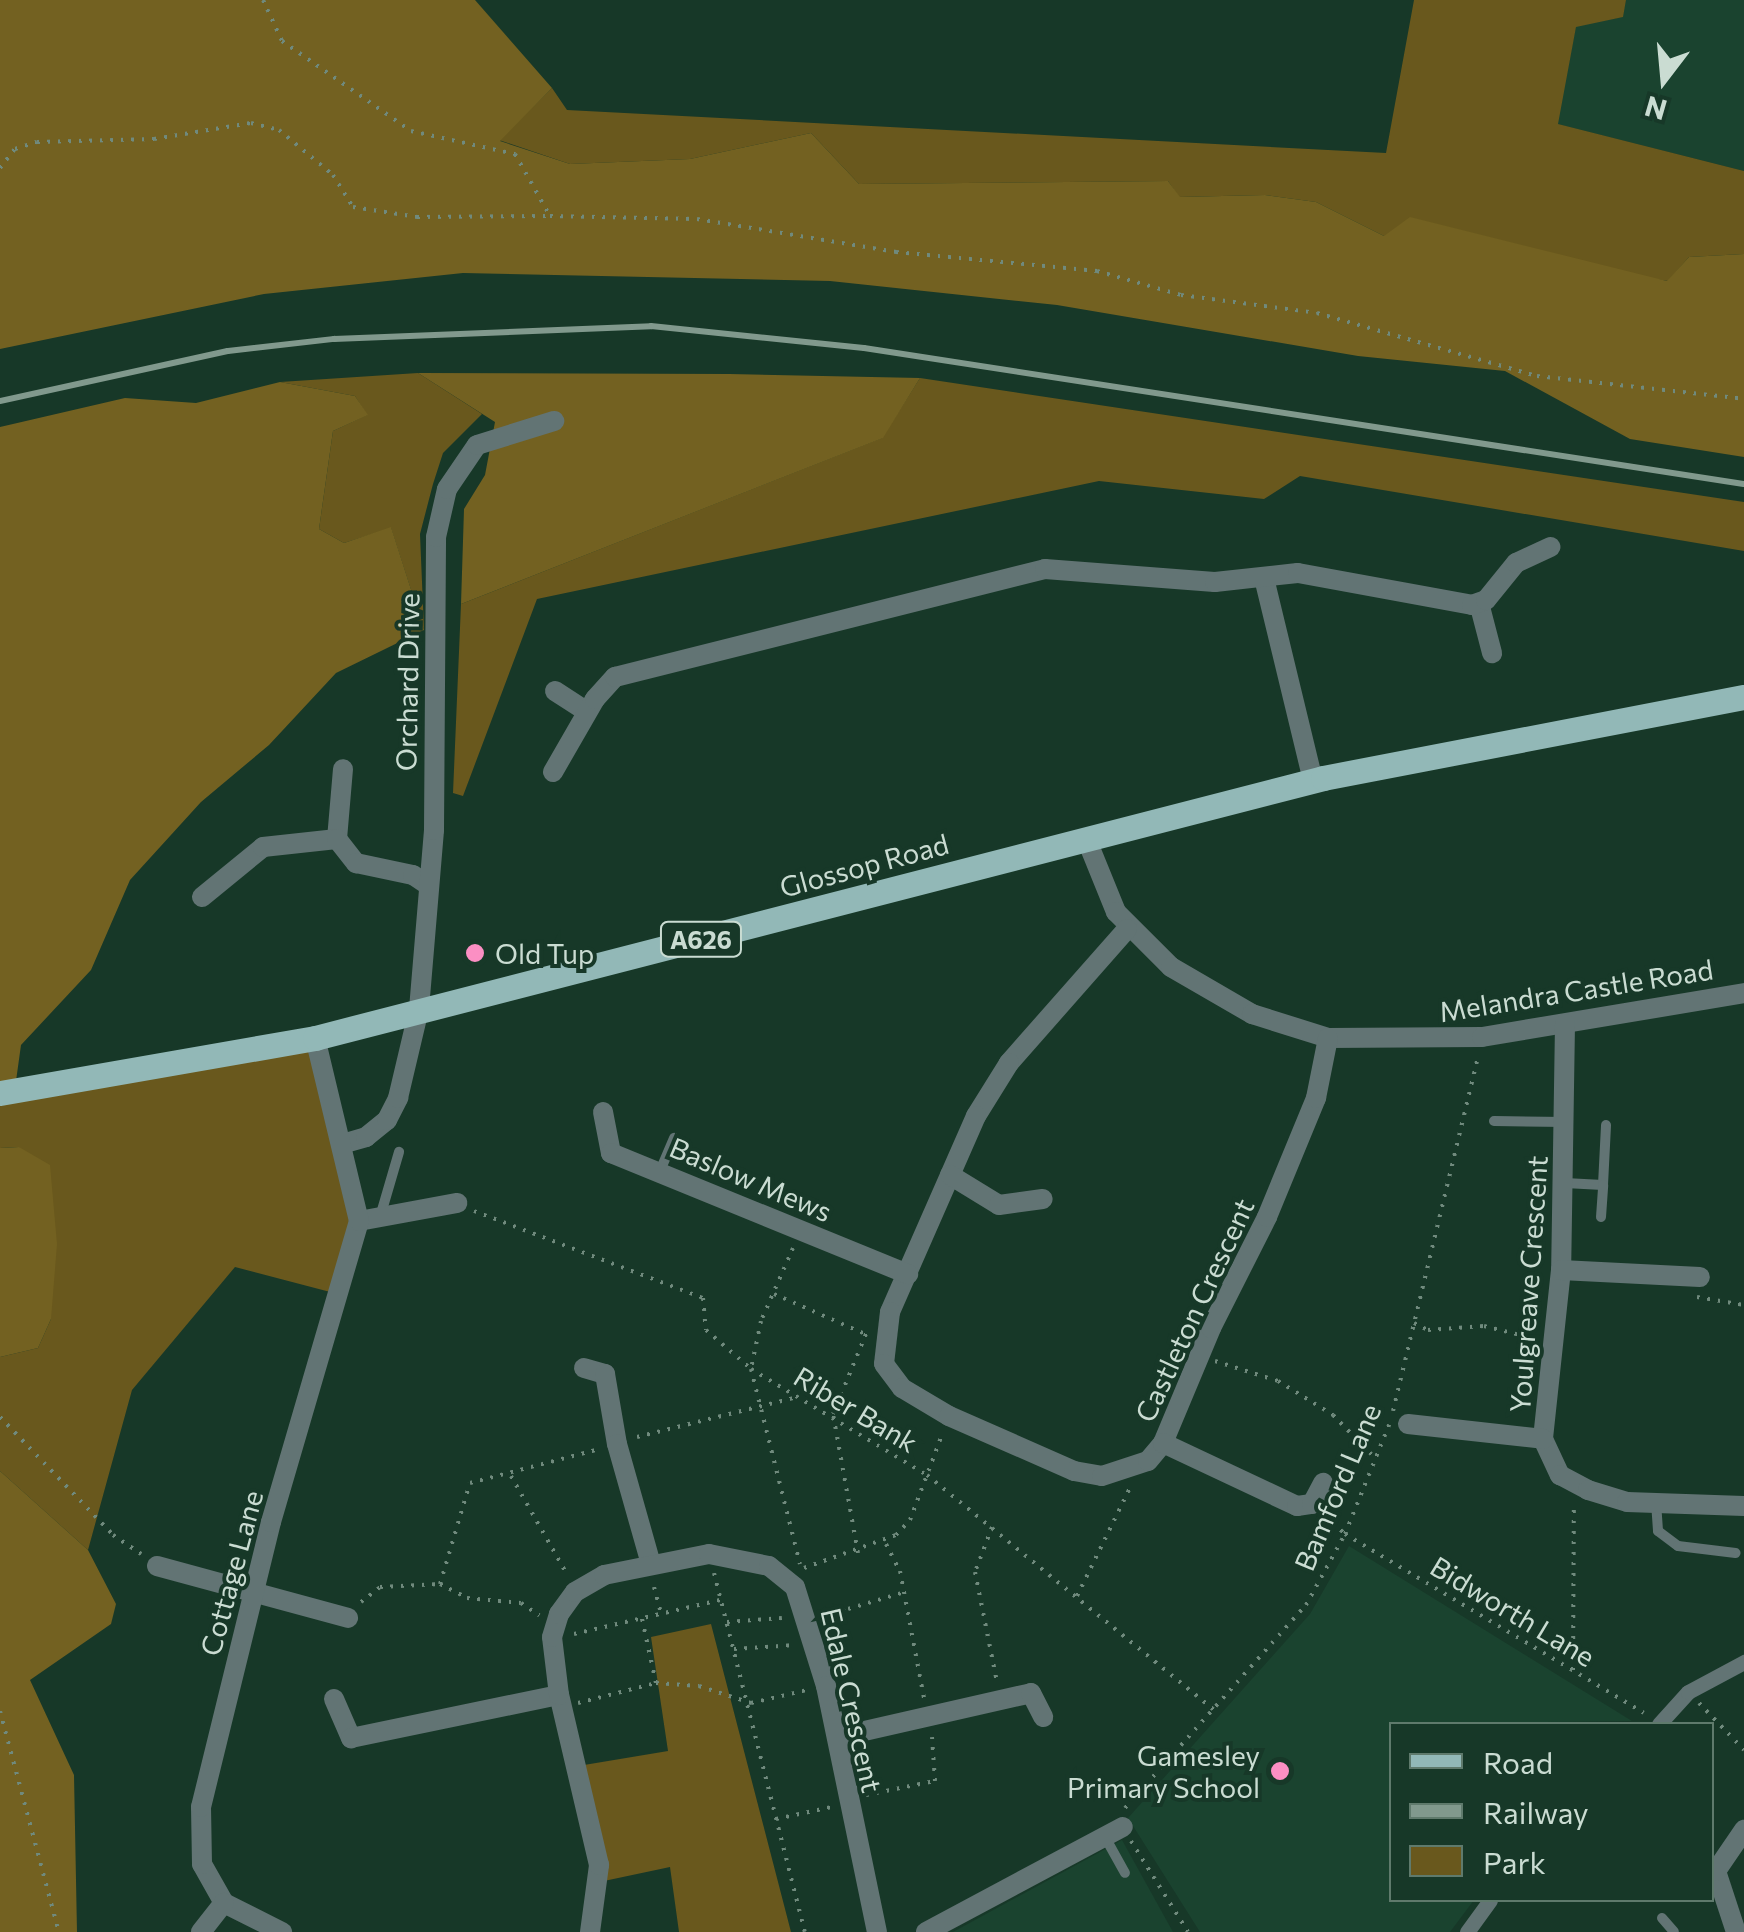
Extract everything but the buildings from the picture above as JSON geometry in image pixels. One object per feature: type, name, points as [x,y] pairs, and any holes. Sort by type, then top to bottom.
[{"type":"main road","name":"Glossop Road","points":[[0,1093],[316,1038],[1313,780],[1744,697]]},
{"type":"street","name":"Orchard Drive","points":[[419,1009],[428,885],[436,537],[447,490],[477,445],[554,420]]},
{"type":"street","points":[[1480,603],[1516,562],[1551,547]]},
{"type":"street","points":[[553,772],[587,712],[615,678],[1045,569],[1215,582],[1321,575],[1480,603]]},
{"type":"street","points":[[1264,578],[1313,780]]},
{"type":"street","points":[[1480,603],[1492,654]]},
{"type":"street","points":[[555,691],[587,712]]},
{"type":"street","points":[[343,769],[336,839],[356,863],[412,875],[428,885]]},
{"type":"street","name":"Melandra Castle Road","points":[[1086,838],[1127,929],[1202,989],[1252,1014],[1328,1038],[1482,1036],[1744,993]]},
{"type":"street","points":[[202,897],[263,846],[336,839]]},
{"type":"street","points":[[1127,929],[1009,1063],[950,1175],[908,1274],[875,1336],[884,1364],[902,1388],[948,1416],[1074,1471],[1102,1476],[1141,1465]]},
{"type":"street","points":[[342,1144],[366,1137],[386,1120],[398,1098],[419,1009]]},
{"type":"street","name":"Youlgreave Crescent","points":[[1565,1024],[1567,1122],[1561,1270],[1556,1344],[1542,1439],[1560,1475],[1575,1484]]},
{"type":"street","name":"Cottage Lane","points":[[224,1902],[202,1864],[200,1808],[254,1592],[370,1219],[342,1144],[316,1038]]},
{"type":"street","name":"Castleton Crescent","points":[[1141,1465],[1163,1444],[1199,1355],[1293,1156],[1316,1098],[1328,1038]]},
{"type":"street","name":"Baslow Mews","points":[[603,1112],[611,1153],[908,1274]]},
{"type":"street","points":[[950,1175],[998,1205],[1043,1199]]},
{"type":"street","points":[[370,1219],[456,1203]]},
{"type":"street","points":[[1561,1270],[1700,1276]]},
{"type":"street","points":[[584,1368],[606,1374],[617,1444],[650,1561]]},
{"type":"street","points":[[1408,1424],[1542,1439]]},
{"type":"street","points":[[1163,1444],[1271,1498],[1312,1504],[1323,1483]]},
{"type":"street","points":[[1575,1484],[1627,1502],[1744,1506]]},
{"type":"street","name":"Edale Crescent","points":[[576,1592],[604,1575],[650,1561],[709,1554],[769,1566],[795,1587],[807,1616],[838,1736],[877,1932]]},
{"type":"street","points":[[157,1566],[348,1618]]},
{"type":"street","points":[[576,1592],[556,1626],[554,1666],[600,1865],[590,1932]]},
{"type":"street","points":[[1662,1722],[1688,1692],[1744,1662]]},
{"type":"street","points":[[838,1736],[1031,1694],[1042,1718]]},
{"type":"street","points":[[334,1699],[351,1738],[561,1702]]},
{"type":"street","points":[[1736,1932],[1716,1871],[1744,1830]]},
{"type":"street","points":[[933,1931],[1114,1832]]},
{"type":"street","points":[[201,1932],[224,1902],[282,1932]]},
{"type":"street","points":[[1467,1932],[1489,1902]]},
{"type":"lane","points":[[1494,1121],[1567,1122]]},
{"type":"lane","points":[[1601,1217],[1606,1125]]},
{"type":"lane","points":[[660,1171],[674,1138]]},
{"type":"lane","name":"Cottage Lane","points":[[370,1219],[399,1152]]},
{"type":"lane","points":[[1564,1183],[1603,1185]]},
{"type":"lane","points":[[1656,1502],[1658,1531],[1678,1546],[1736,1553]]},
{"type":"lane","points":[[1114,1832],[1125,1873]]},
{"type":"lane","points":[[1662,1918],[1674,1932]]},
{"type":"path","points":[[263,0],[282,42],[411,131],[515,154],[550,216]]},
{"type":"path","points":[[0,168],[15,149],[37,142],[154,139],[251,122],[279,130],[333,175],[352,207],[417,217],[697,219],[896,252],[1097,270],[1181,295],[1317,313],[1537,376],[1744,398]]},
{"type":"path","name":"Bamford Lane","points":[[1114,1832],[1118,1815],[1306,1604],[1345,1534],[1391,1422],[1482,1036]]},
{"type":"path","name":"Riber Bank","points":[[456,1203],[703,1298],[706,1330],[751,1369],[833,1414],[927,1475],[1215,1710]]},
{"type":"path","points":[[800,1230],[774,1294],[751,1369],[758,1409],[802,1569],[886,1544],[910,1520],[948,1416]]},
{"type":"path","points":[[1700,1276],[1697,1300],[1744,1305]]},
{"type":"path","points":[[774,1294],[875,1336],[833,1414],[858,1553]]},
{"type":"path","points":[[1414,1322],[1428,1330],[1484,1326],[1556,1344]]},
{"type":"path","points":[[1199,1355],[1278,1382],[1333,1415],[1375,1458]]},
{"type":"path","points":[[440,1584],[470,1483],[511,1476],[797,1397]]},
{"type":"path","points":[[0,1418],[113,1535],[157,1566]]},
{"type":"path","points":[[1076,1596],[1141,1465]]},
{"type":"path","points":[[511,1476],[550,1535],[576,1592]]},
{"type":"path","points":[[1573,1670],[1575,1484]]},
{"type":"path","name":"Bidworth Lane","points":[[1312,1504],[1345,1534],[1657,1722]]},
{"type":"path","points":[[992,1527],[975,1572],[1001,1699]]},
{"type":"path","points":[[709,1554],[751,1703],[804,1932]]},
{"type":"path","points":[[348,1618],[356,1620],[362,1602],[380,1588],[440,1584],[467,1598],[521,1602],[556,1626]]},
{"type":"path","points":[[654,1586],[662,1616]]},
{"type":"path","points":[[734,1648],[813,1641],[848,1609],[906,1592]]},
{"type":"path","points":[[554,1666],[565,1660],[572,1634],[720,1600]]},
{"type":"path","points":[[727,1622],[807,1616]]},
{"type":"path","points":[[642,1619],[656,1682]]},
{"type":"path","points":[[561,1702],[656,1682],[700,1686],[751,1703],[826,1686]]},
{"type":"path","points":[[1688,1692],[1744,1750]]},
{"type":"path","points":[[0,1711],[59,1932]]},
{"type":"path","points":[[1114,1832],[1188,1932]]},
{"type":"shaded area","points":[[0,0],[475,0],[552,88],[500,141],[570,164],[690,159],[811,133],[859,184],[1168,181],[1180,197],[1265,195],[1316,202],[1384,236],[1410,217],[1667,281],[1689,257],[1744,254],[1744,457],[1630,439],[1505,371],[1358,356],[1057,305],[830,281],[463,273],[264,294],[0,349]]},
{"type":"shaded area","points":[[1626,0],[1744,0],[1744,171],[1557,124],[1576,26],[1622,17]]},
{"type":"shaded area","points":[[418,373],[920,378],[883,438],[461,604],[464,509],[485,475],[495,422]]},
{"type":"shaded area","points":[[280,382],[355,396],[368,415],[333,431],[319,529],[344,543],[391,527],[424,630],[336,673],[269,745],[201,802],[130,880],[91,970],[21,1045],[16,1081],[0,1084],[0,427],[125,398],[196,403]]},
{"type":"shaded area","points":[[19,1147],[50,1165],[57,1244],[51,1319],[38,1348],[0,1357],[0,1148]]},
{"type":"shaded area","points":[[0,1471],[88,1550],[116,1604],[111,1624],[30,1680],[74,1775],[77,1932],[0,1932]]},
{"type":"shaded area","name":"Gamesley Primary School","points":[[1349,1546],[1632,1721],[1389,1722],[1389,1902],[1472,1902],[1450,1932],[1200,1932],[1128,1818],[1310,1614]]},
{"type":"shaded area","points":[[1122,1840],[1173,1932],[953,1932]]},
{"type":"green space","points":[[1414,0],[1626,0],[1623,17],[1576,27],[1558,124],[1744,171],[1744,254],[1689,257],[1668,281],[1384,236],[1316,202],[1265,195],[1179,197],[1168,181],[859,184],[811,133],[690,159],[570,164],[499,140],[552,88],[567,110],[1386,153]]},
{"type":"green space","points":[[418,373],[482,414],[443,453],[433,484],[420,534],[424,630],[391,528],[344,543],[319,529],[333,431],[367,415],[355,396],[280,382]]},
{"type":"green space","points":[[920,378],[1744,502],[1744,551],[1300,476],[1264,499],[1099,481],[537,599],[463,796],[453,793],[461,604],[882,438]]},
{"type":"green space","points":[[312,1045],[354,1224],[334,1293],[235,1267],[132,1390],[88,1550],[0,1471],[0,1357],[38,1348],[51,1319],[19,1147],[0,1148],[0,1101]]},
{"type":"green space","points":[[711,1624],[791,1932],[679,1932],[670,1867],[604,1881],[584,1765],[668,1751],[651,1637]]},
{"type":"railway","points":[[0,401],[228,351],[334,339],[651,326],[864,348],[1744,484]]},
{"type":"place","name":"Old Tup","points":[[475,953]]},
{"type":"place","name":"Gamesley Primary School","points":[[1280,1771]]}]
